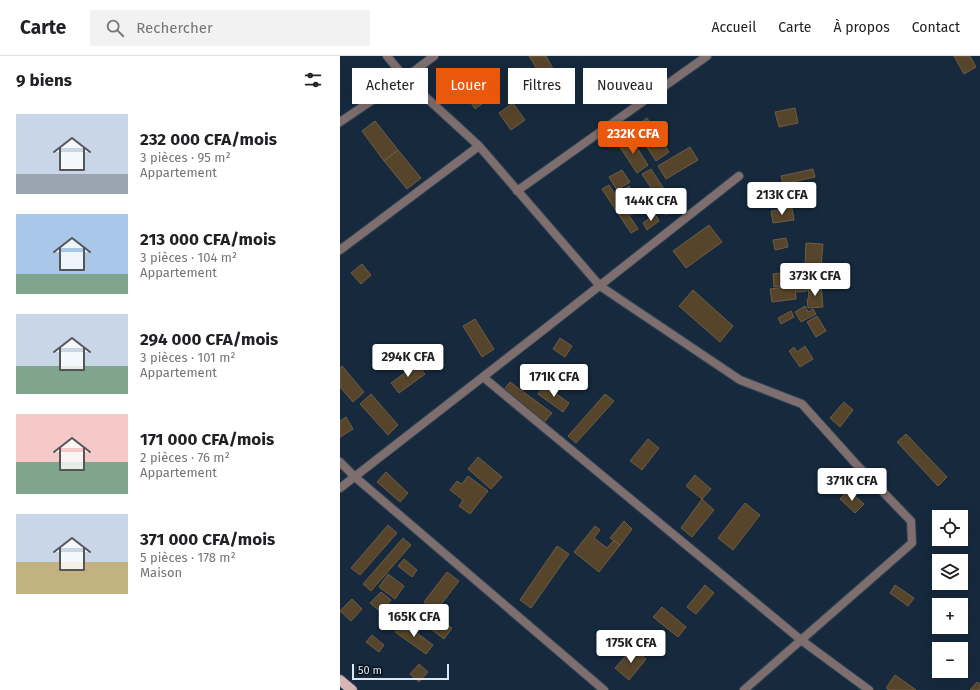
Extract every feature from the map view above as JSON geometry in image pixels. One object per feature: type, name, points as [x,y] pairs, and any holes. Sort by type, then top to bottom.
[{"type":"main road","points":[[340,680],[352,690]]},
{"type":"street","points":[[387,56],[397,68]]},
{"type":"street","points":[[418,68],[434,56]]},
{"type":"street","points":[[517,191],[707,56]]},
{"type":"street","points":[[428,99],[479,146],[600,286],[740,380],[802,404],[856,464],[911,520],[912,543],[744,690]]},
{"type":"street","points":[[340,122],[367,104]]},
{"type":"street","points":[[340,250],[479,146]]},
{"type":"street","points":[[340,488],[739,176]]},
{"type":"street","points":[[483,377],[801,640],[869,690]]},
{"type":"street","points":[[340,462],[355,477],[604,690]]},
{"type":"building","points":[[529,56],[546,56],[553,68],[536,68]]},
{"type":"building","points":[[954,56],[970,56],[976,67],[964,74]]},
{"type":"building","points":[[472,104],[482,104],[475,109]]},
{"type":"building","points":[[514,104],[525,120],[511,130],[499,113]]},
{"type":"building","points":[[795,108],[798,123],[779,127],[775,112]]},
{"type":"building","points":[[647,118],[669,152],[656,161],[634,127]]},
{"type":"building","points":[[375,121],[398,150],[384,161],[362,131]]},
{"type":"building","points":[[630,137],[648,165],[637,173],[618,144]]},
{"type":"building","points":[[690,147],[698,160],[666,179],[658,166]]},
{"type":"building","points":[[398,150],[421,178],[407,189],[384,161]]},
{"type":"building","points":[[651,169],[666,192],[657,197],[642,174]]},
{"type":"building","points":[[813,169],[815,177],[783,184],[781,176]]},
{"type":"building","points":[[622,170],[630,182],[617,190],[609,177]]},
{"type":"building","points":[[609,185],[638,229],[631,233],[602,189]]},
{"type":"building","points":[[629,186],[643,208],[631,215],[617,194]]},
{"type":"building","points":[[801,189],[804,199],[782,206],[779,196]]},
{"type":"building","points":[[679,190],[686,201],[679,206],[672,195]]},
{"type":"building","points":[[669,194],[678,207],[666,215],[658,202]]},
{"type":"building","points":[[792,208],[794,220],[773,223],[771,211]]},
{"type":"building","points":[[655,214],[659,221],[647,230],[643,223]]},
{"type":"building","points":[[709,225],[722,242],[686,268],[673,251]]},
{"type":"building","points":[[786,238],[788,247],[775,250],[773,240]]},
{"type":"building","points":[[806,243],[823,244],[821,267],[805,266]]},
{"type":"building","points":[[362,264],[371,275],[361,284],[351,273]]},
{"type":"building","points":[[801,270],[803,283],[774,287],[773,274]]},
{"type":"building","points":[[806,285],[807,291],[797,292],[796,286]]},
{"type":"building","points":[[821,285],[823,307],[808,308],[808,286]]},
{"type":"building","points":[[795,286],[796,299],[772,302],[770,289]]},
{"type":"building","points":[[693,290],[733,326],[720,342],[679,306]]},
{"type":"building","points":[[805,306],[808,312],[813,309],[816,314],[801,322],[795,312]]},
{"type":"building","points":[[791,311],[794,317],[781,324],[778,318]]},
{"type":"building","points":[[817,316],[826,331],[816,337],[807,322]]},
{"type":"building","points":[[475,319],[494,349],[482,357],[463,326]]},
{"type":"building","points":[[560,338],[572,346],[565,357],[553,349]]},
{"type":"building","points":[[805,346],[813,359],[800,367],[789,351],[794,347],[797,352]]},
{"type":"building","points":[[417,364],[425,374],[399,393],[391,383]]},
{"type":"building","points":[[342,366],[364,392],[353,402],[340,387],[340,368]]},
{"type":"building","points":[[510,382],[552,413],[541,426],[500,395]]},
{"type":"building","points":[[544,385],[569,403],[563,412],[538,394]]},
{"type":"building","points":[[371,394],[398,425],[388,435],[360,404]]},
{"type":"building","points":[[605,394],[614,401],[576,443],[568,436]]},
{"type":"building","points":[[844,402],[853,410],[840,427],[830,418]]},
{"type":"building","points":[[346,417],[353,429],[340,437],[340,421]]},
{"type":"building","points":[[906,434],[947,477],[938,486],[897,442]]},
{"type":"building","points":[[648,439],[659,448],[642,470],[630,461]]},
{"type":"building","points":[[478,457],[502,477],[491,489],[468,469]]},
{"type":"building","points":[[386,472],[408,493],[400,502],[377,482]]},
{"type":"building","points":[[695,475],[711,489],[702,499],[686,486]]},
{"type":"building","points":[[468,476],[488,491],[470,514],[459,506],[463,500],[450,490],[457,481],[462,484]]},
{"type":"building","points":[[848,490],[864,504],[855,513],[840,499]]},
{"type":"building","points":[[702,499],[714,510],[692,537],[681,528]]},
{"type":"building","points":[[745,503],[760,515],[733,550],[718,538]]},
{"type":"building","points":[[624,521],[632,529],[620,545],[610,538]]},
{"type":"building","points":[[388,525],[397,533],[360,575],[351,568]]},
{"type":"building","points":[[595,526],[600,530],[594,538],[607,548],[614,540],[620,545],[599,572],[574,552]]},
{"type":"building","points":[[403,538],[411,545],[371,591],[363,584]]},
{"type":"building","points":[[557,546],[569,554],[531,608],[520,600]]},
{"type":"building","points":[[404,559],[417,570],[412,577],[398,566]]},
{"type":"building","points":[[447,572],[459,581],[436,611],[424,602]]},
{"type":"building","points":[[388,574],[404,586],[395,599],[379,587]]},
{"type":"building","points":[[705,585],[714,593],[696,614],[687,607]]},
{"type":"building","points":[[895,585],[914,598],[908,606],[890,593]]},
{"type":"building","points":[[381,592],[391,600],[381,612],[370,603]]},
{"type":"building","points":[[352,599],[362,609],[351,621],[340,611]]},
{"type":"building","points":[[422,606],[452,628],[444,639],[414,616]]},
{"type":"building","points":[[662,607],[686,627],[678,637],[653,617]]},
{"type":"building","points":[[402,622],[433,645],[426,654],[395,632]]},
{"type":"building","points":[[372,635],[384,645],[379,652],[366,642]]},
{"type":"building","points":[[633,648],[646,659],[629,680],[615,668]]},
{"type":"building","points":[[419,664],[428,672],[419,682],[410,674]]},
{"type":"building","points":[[895,675],[916,690],[889,690],[886,688]]},
{"type":"building","points":[[977,682],[980,684],[980,690],[970,690]]}]
